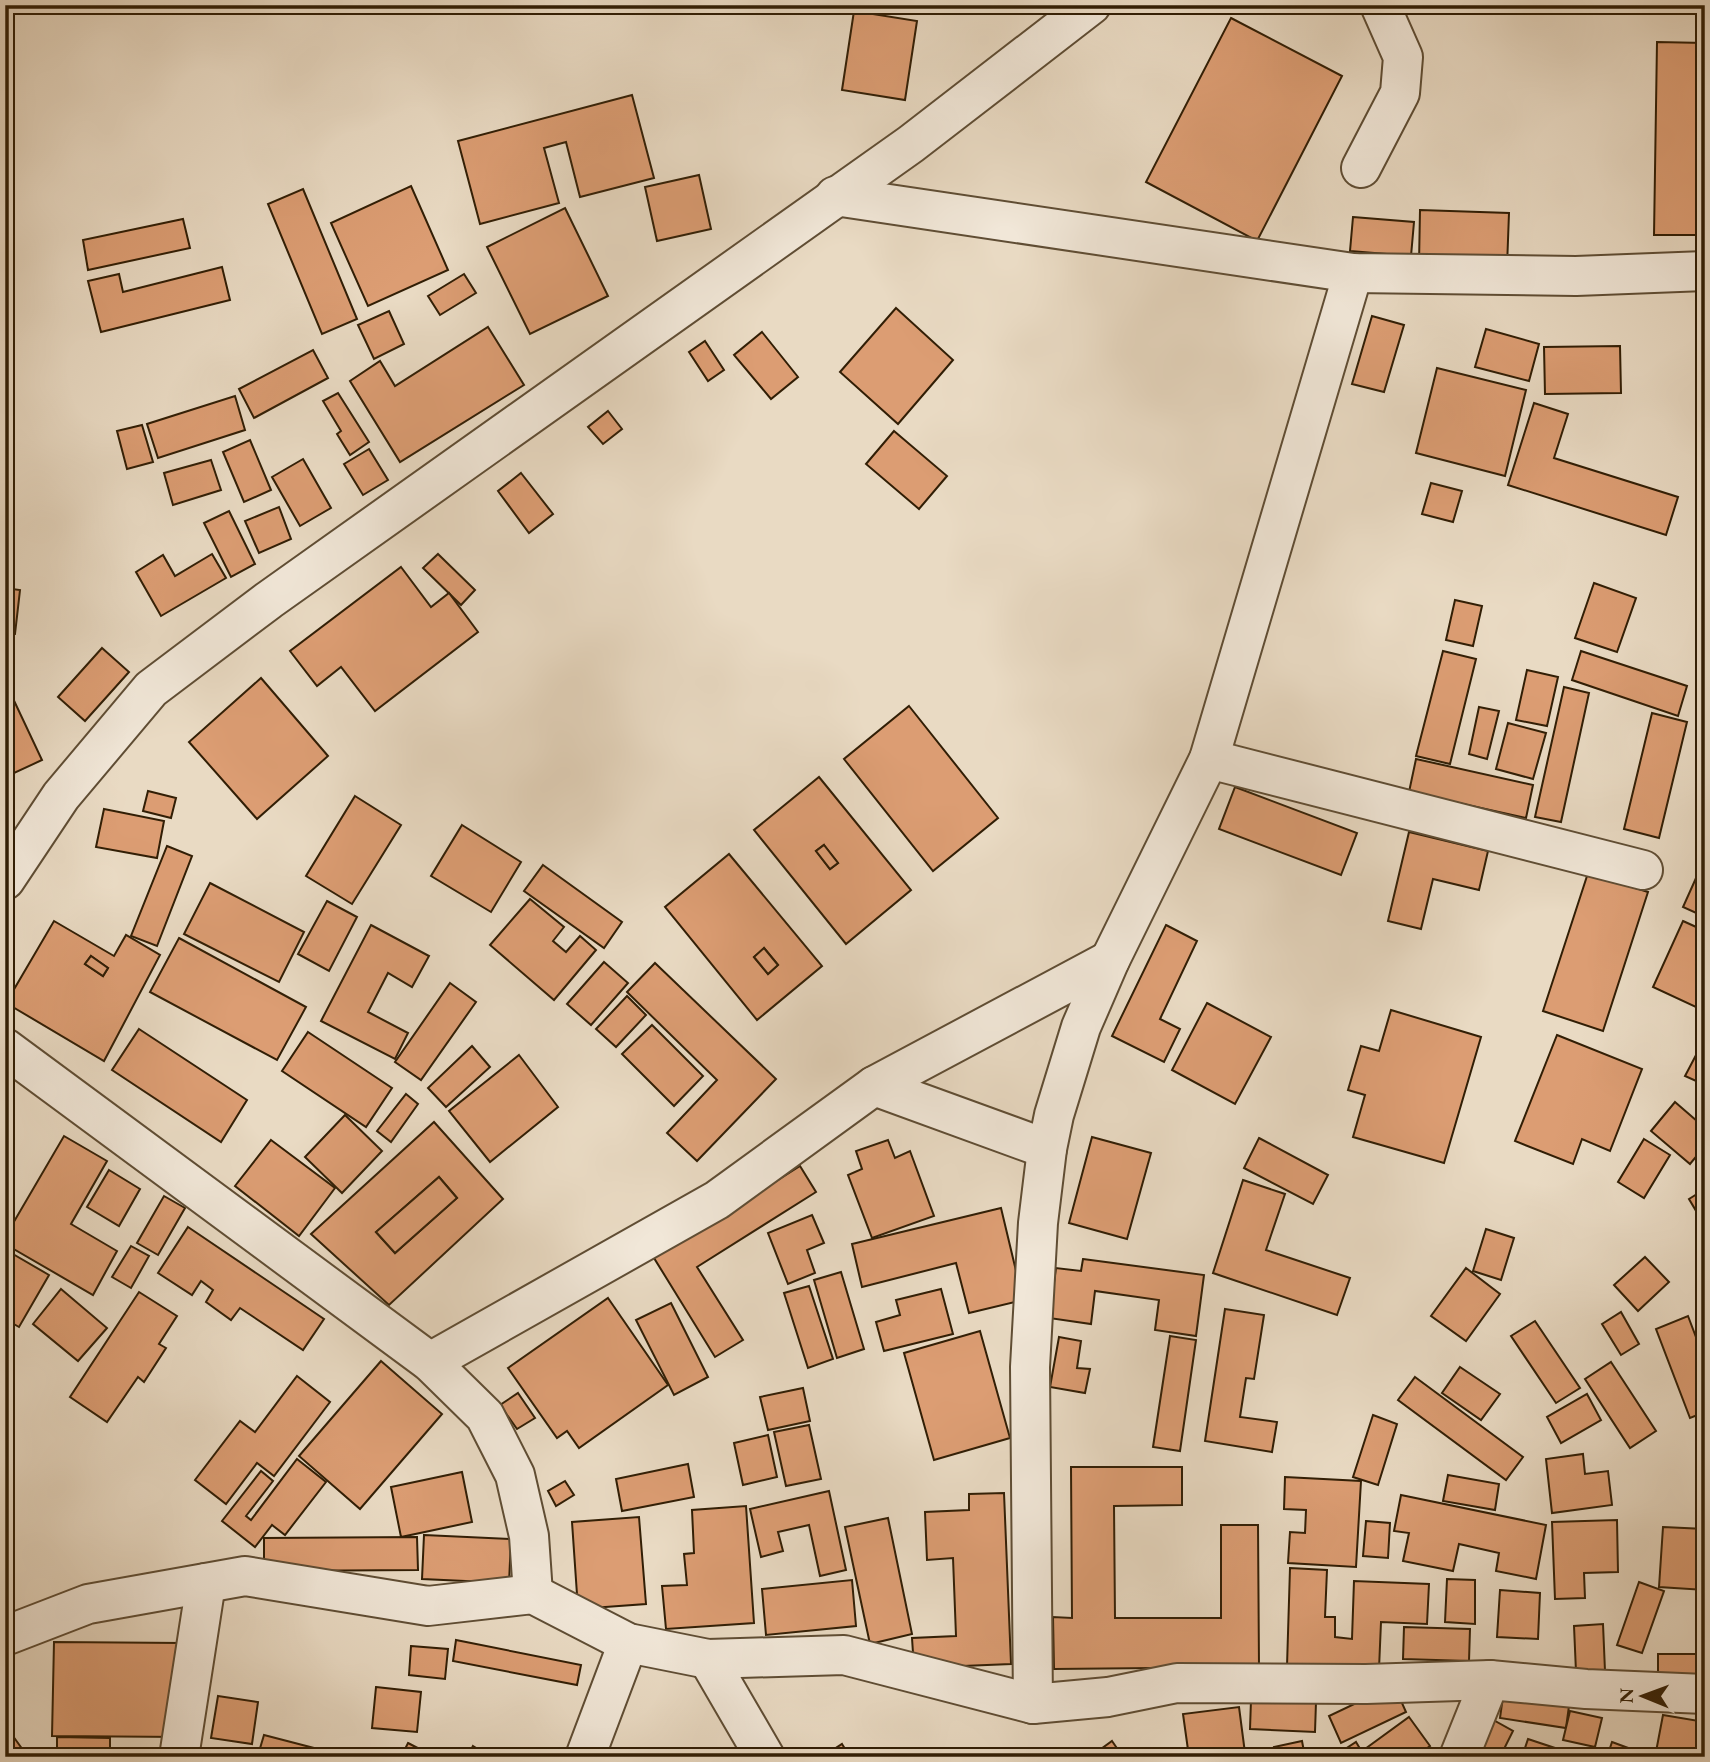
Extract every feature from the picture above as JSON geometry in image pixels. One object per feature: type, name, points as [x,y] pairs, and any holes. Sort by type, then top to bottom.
[{"type":"street","points":[[5,880],[61,796],[151,689],[269,600],[911,144],[1091,5]]},
{"type":"street","points":[[1361,168],[1400,93],[1403,57],[1380,5]]},
{"type":"street","points":[[835,196],[1353,273],[1576,276],[1705,271]]},
{"type":"street","points":[[1033,1704],[1030,1367],[1038,1223],[1054,1115],[1081,1027],[1110,960],[1209,759],[1353,273]]},
{"type":"street","points":[[1209,759],[1643,870]]},
{"type":"street","points":[[430,1362],[717,1200],[874,1086],[1110,960]]},
{"type":"street","points":[[5,1048],[430,1362],[485,1416],[514,1475],[529,1536],[533,1594]]},
{"type":"street","points":[[874,1086],[1047,1149]]},
{"type":"street","points":[[5,1636],[88,1604],[245,1576],[428,1606],[533,1594],[628,1643],[708,1659],[844,1656],[1033,1704],[1108,1697],[1177,1683],[1366,1684],[1490,1680],[1586,1689],[1705,1694]]},
{"type":"street","points":[[179,1757],[206,1583]]},
{"type":"street","points":[[585,1757],[628,1643]]},
{"type":"street","points":[[708,1659],[765,1757]]},
{"type":"street","points":[[1460,1757],[1490,1680]]},
{"type":"building","points":[[854,11],[917,21],[905,100],[842,90]]},
{"type":"building","points":[[1231,18],[1342,76],[1257,241],[1146,182]]},
{"type":"building","points":[[1657,42],[1705,43],[1705,82],[1699,82],[1698,164],[1705,164],[1705,235],[1654,235]]},
{"type":"building","points":[[632,95],[654,178],[580,197],[566,142],[544,148],[559,203],[480,224],[458,141]]},
{"type":"building","points":[[699,175],[711,229],[657,241],[645,187]]},
{"type":"building","points":[[411,186],[448,270],[368,306],[331,223]]},
{"type":"building","points":[[303,189],[357,319],[322,334],[268,204]]},
{"type":"building","points":[[565,208],[608,296],[530,334],[487,247]]},
{"type":"building","points":[[1420,210],[1509,213],[1507,267],[1419,264]]},
{"type":"building","points":[[1353,217],[1414,222],[1411,256],[1350,251]]},
{"type":"building","points":[[183,219],[190,248],[88,270],[83,240]]},
{"type":"building","points":[[222,267],[230,300],[101,332],[88,281],[119,274],[123,292]]},
{"type":"building","points":[[464,274],[476,293],[440,315],[428,296]]},
{"type":"building","points":[[896,308],[953,360],[898,424],[840,372]]},
{"type":"building","points":[[389,311],[404,344],[374,359],[358,325]]},
{"type":"building","points":[[1372,316],[1404,325],[1384,392],[1352,384]]},
{"type":"building","points":[[488,327],[524,385],[400,462],[350,381],[380,361],[395,386]]},
{"type":"building","points":[[1486,329],[1539,344],[1529,381],[1475,367]]},
{"type":"building","points":[[762,332],[798,377],[771,399],[734,355]]},
{"type":"building","points":[[705,341],[724,370],[708,381],[689,352]]},
{"type":"building","points":[[1620,346],[1621,393],[1545,394],[1544,347]]},
{"type":"building","points":[[313,350],[328,378],[254,418],[239,389]]},
{"type":"building","points":[[1437,368],[1526,390],[1505,476],[1416,453]]},
{"type":"building","points":[[338,393],[369,442],[350,455],[337,434],[341,431],[323,401]]},
{"type":"building","points":[[235,396],[245,430],[158,458],[147,424]]},
{"type":"building","points":[[1534,403],[1568,414],[1554,458],[1678,497],[1666,535],[1508,485]]},
{"type":"building","points":[[608,411],[622,429],[603,444],[588,427]]},
{"type":"building","points":[[142,425],[153,462],[127,469],[117,431]]},
{"type":"building","points":[[894,431],[947,476],[919,509],[866,464]]},
{"type":"building","points":[[250,440],[271,490],[244,502],[223,452]]},
{"type":"building","points":[[369,449],[388,480],[363,495],[344,464]]},
{"type":"building","points":[[303,459],[331,508],[300,526],[272,477]]},
{"type":"building","points":[[211,460],[221,490],[173,505],[164,473]]},
{"type":"building","points":[[521,473],[553,514],[529,533],[498,491]]},
{"type":"building","points":[[1431,483],[1462,491],[1453,522],[1422,514]]},
{"type":"building","points":[[279,507],[291,539],[259,553],[245,521]]},
{"type":"building","points":[[229,511],[255,564],[231,577],[204,523]]},
{"type":"building","points":[[212,554],[226,578],[161,616],[136,572],[163,555],[175,576]]},
{"type":"building","points":[[438,554],[475,590],[461,605],[423,568]]},
{"type":"building","points":[[401,567],[431,607],[449,593],[478,632],[375,711],[341,667],[317,686],[290,651]]},
{"type":"building","points":[[1594,583],[1636,598],[1617,652],[1575,638]]},
{"type":"building","points":[[5,588],[20,590],[15,634],[5,633]]},
{"type":"building","points":[[1455,600],[1482,606],[1473,646],[1446,640]]},
{"type":"building","points":[[102,648],[129,672],[85,721],[58,697]]},
{"type":"building","points":[[1443,651],[1476,659],[1450,764],[1416,756]]},
{"type":"building","points":[[1581,651],[1687,686],[1678,716],[1572,680]]},
{"type":"building","points":[[1527,670],[1558,677],[1547,726],[1516,720]]},
{"type":"building","points":[[261,678],[328,756],[257,819],[189,742]]},
{"type":"building","points":[[1564,687],[1589,693],[1561,822],[1535,817]]},
{"type":"building","points":[[9,690],[42,760],[12,774],[5,759],[5,692]]},
{"type":"building","points":[[909,706],[998,818],[933,871],[844,759]]},
{"type":"building","points":[[1479,707],[1499,711],[1487,759],[1469,754]]},
{"type":"building","points":[[1652,713],[1687,722],[1659,838],[1624,829]]},
{"type":"building","points":[[1508,723],[1546,733],[1533,779],[1496,769]]},
{"type":"building","points":[[1416,759],[1533,785],[1526,818],[1409,792]]},
{"type":"building","points":[[819,777],[911,890],[846,944],[754,830]],"holes":[[[824,845],[838,863],[830,869],[816,851]]]},
{"type":"building","points":[[1235,787],[1357,833],[1341,875],[1219,829]]},
{"type":"building","points":[[148,791],[176,798],[171,818],[143,811]]},
{"type":"building","points":[[355,796],[401,825],[352,904],[306,876]]},
{"type":"building","points":[[104,809],[164,821],[157,858],[96,847]]},
{"type":"building","points":[[462,825],[521,862],[491,912],[431,876]]},
{"type":"building","points":[[1409,832],[1488,851],[1479,890],[1433,879],[1421,929],[1388,921]]},
{"type":"building","points":[[824,845],[838,863],[830,869],[816,851]]},
{"type":"building","points":[[167,846],[192,856],[157,946],[131,936]]},
{"type":"building","points":[[729,854],[822,966],[757,1020],[665,907]],"holes":[[[764,948],[778,965],[768,974],[754,957]]]},
{"type":"building","points":[[1705,858],[1705,917],[1683,907]]},
{"type":"building","points":[[543,865],[622,922],[604,948],[524,891]]},
{"type":"building","points":[[1588,873],[1648,892],[1603,1031],[1543,1011]]},
{"type":"building","points":[[210,883],[304,932],[279,982],[184,934]]},
{"type":"building","points":[[530,899],[564,927],[553,941],[566,952],[580,936],[596,950],[554,1000],[490,945]]},
{"type":"building","points":[[327,901],[357,917],[329,971],[298,954]]},
{"type":"building","points":[[54,921],[114,956],[126,935],[160,955],[104,1061],[6,1003]],"holes":[[[91,956],[108,968],[103,976],[85,964]]]},
{"type":"building","points":[[1683,921],[1705,931],[1705,993],[1698,1008],[1653,987]]},
{"type":"building","points":[[371,925],[429,956],[412,987],[388,973],[368,1012],[408,1033],[395,1059],[321,1021]]},
{"type":"building","points":[[1166,925],[1197,941],[1160,1019],[1180,1029],[1164,1062],[1112,1036]]},
{"type":"building","points":[[179,938],[306,1007],[277,1060],[150,992]]},
{"type":"building","points":[[764,948],[778,965],[768,974],[754,957]]},
{"type":"building","points":[[91,956],[108,968],[103,976],[85,964]]},
{"type":"building","points":[[604,962],[628,983],[591,1025],[567,1004]]},
{"type":"building","points":[[655,963],[776,1079],[697,1161],[667,1133],[717,1080],[627,992]]},
{"type":"building","points":[[450,983],[476,1002],[421,1080],[395,1062]]},
{"type":"building","points":[[627,996],[646,1015],[616,1047],[596,1029]]},
{"type":"building","points":[[1207,1003],[1271,1037],[1235,1104],[1172,1070]]},
{"type":"building","points":[[1391,1010],[1481,1037],[1444,1163],[1353,1137],[1365,1095],[1348,1090],[1361,1046],[1379,1051]]},
{"type":"building","points":[[652,1025],[703,1076],[674,1106],[622,1054]]},
{"type":"building","points":[[139,1029],[247,1100],[221,1142],[112,1070]]},
{"type":"building","points":[[308,1032],[392,1088],[366,1127],[282,1071]]},
{"type":"building","points":[[1557,1035],[1642,1069],[1610,1151],[1582,1139],[1573,1164],[1515,1141]]},
{"type":"building","points":[[1705,1038],[1705,1085],[1685,1076]]},
{"type":"building","points":[[472,1046],[490,1067],[446,1107],[428,1088]]},
{"type":"building","points":[[519,1055],[558,1107],[490,1162],[449,1111]]},
{"type":"building","points":[[406,1094],[418,1104],[391,1142],[377,1131]]},
{"type":"building","points":[[1675,1102],[1705,1128],[1705,1146],[1690,1164],[1651,1131]]},
{"type":"building","points":[[345,1115],[382,1151],[342,1193],[305,1157]]},
{"type":"building","points":[[434,1122],[503,1199],[389,1305],[311,1234]],"holes":[[[439,1177],[457,1198],[395,1253],[376,1232]]]},
{"type":"building","points":[[64,1136],[107,1161],[71,1224],[117,1251],[93,1295],[5,1244],[5,1237]]},
{"type":"building","points":[[1092,1137],[1151,1153],[1127,1239],[1069,1223]]},
{"type":"building","points":[[1259,1138],[1328,1175],[1313,1204],[1244,1168]]},
{"type":"building","points":[[1644,1139],[1670,1155],[1644,1198],[1618,1182]]},
{"type":"building","points":[[271,1140],[335,1188],[299,1236],[235,1186]]},
{"type":"building","points":[[888,1140],[895,1158],[910,1151],[934,1216],[872,1238],[848,1175],[862,1169],[856,1151]]},
{"type":"building","points":[[800,1166],[816,1192],[697,1267],[743,1340],[715,1357],[654,1258]]},
{"type":"building","points":[[109,1170],[140,1189],[119,1226],[87,1207]]},
{"type":"building","points":[[439,1177],[457,1198],[395,1253],[376,1232]]},
{"type":"building","points":[[1243,1180],[1285,1194],[1266,1250],[1350,1278],[1337,1315],[1213,1273]]},
{"type":"building","points":[[1705,1189],[1705,1226],[1689,1199]]},
{"type":"building","points":[[164,1196],[185,1208],[158,1255],[137,1243]]},
{"type":"building","points":[[1001,1208],[1023,1300],[969,1313],[956,1263],[862,1287],[852,1244]]},
{"type":"building","points":[[812,1215],[824,1243],[807,1250],[815,1273],[788,1284],[768,1233]]},
{"type":"building","points":[[188,1227],[324,1319],[303,1350],[240,1308],[231,1320],[206,1302],[213,1290],[201,1281],[192,1295],[158,1273]]},
{"type":"building","points":[[1486,1229],[1514,1238],[1501,1280],[1473,1271]]},
{"type":"building","points":[[131,1246],[149,1256],[131,1288],[112,1277]]},
{"type":"building","points":[[6,1250],[49,1275],[19,1327],[5,1319]]},
{"type":"building","points":[[1645,1257],[1669,1282],[1638,1311],[1614,1285]]},
{"type":"building","points":[[1083,1259],[1204,1275],[1196,1336],[1155,1330],[1159,1300],[1095,1291],[1091,1324],[1049,1318],[1056,1268],[1081,1271]]},
{"type":"building","points":[[1466,1268],[1500,1294],[1466,1341],[1431,1316]]},
{"type":"building","points":[[841,1272],[864,1349],[837,1358],[814,1280]]},
{"type":"building","points":[[809,1286],[833,1359],[808,1368],[784,1293]]},
{"type":"building","points":[[61,1289],[107,1328],[78,1361],[33,1324]]},
{"type":"building","points":[[941,1289],[953,1334],[884,1351],[876,1322],[900,1315],[896,1300]]},
{"type":"building","points":[[139,1292],[177,1316],[159,1344],[166,1348],[144,1382],[138,1377],[107,1422],[70,1397]]},
{"type":"building","points":[[608,1298],[668,1385],[579,1448],[567,1431],[557,1438],[508,1368]]},
{"type":"building","points":[[671,1303],[708,1377],[674,1395],[636,1320]]},
{"type":"building","points":[[1225,1309],[1264,1315],[1254,1379],[1246,1378],[1240,1417],[1277,1422],[1272,1452],[1205,1441]]},
{"type":"building","points":[[1621,1312],[1639,1344],[1621,1355],[1602,1324]]},
{"type":"building","points":[[1688,1316],[1705,1361],[1705,1412],[1690,1418],[1656,1329]]},
{"type":"building","points":[[1535,1321],[1580,1388],[1556,1403],[1511,1336]]},
{"type":"building","points":[[980,1331],[1010,1438],[934,1460],[904,1353]]},
{"type":"building","points":[[1170,1336],[1196,1340],[1180,1451],[1153,1447]]},
{"type":"building","points":[[1059,1337],[1081,1341],[1077,1368],[1090,1369],[1085,1393],[1050,1387]]},
{"type":"building","points":[[381,1361],[442,1414],[360,1509],[299,1456]]},
{"type":"building","points":[[1611,1362],[1656,1431],[1630,1448],[1585,1379]]},
{"type":"building","points":[[1460,1367],[1500,1394],[1481,1420],[1442,1393]]},
{"type":"building","points":[[297,1376],[330,1402],[274,1476],[257,1463],[226,1504],[195,1480],[240,1421],[255,1432]]},
{"type":"building","points":[[1415,1377],[1523,1457],[1506,1480],[1398,1400]]},
{"type":"building","points":[[803,1388],[810,1421],[768,1430],[760,1397]]},
{"type":"building","points":[[518,1393],[535,1418],[517,1429],[500,1405]]},
{"type":"building","points":[[1587,1394],[1601,1420],[1561,1443],[1547,1417]]},
{"type":"building","points":[[1373,1415],[1397,1424],[1378,1485],[1353,1477]]},
{"type":"building","points":[[809,1425],[821,1479],[786,1486],[774,1432]]},
{"type":"building","points":[[768,1435],[777,1477],[743,1485],[734,1443]]},
{"type":"building","points":[[1583,1454],[1585,1474],[1608,1471],[1612,1505],[1552,1513],[1546,1459]]},
{"type":"building","points":[[297,1459],[326,1482],[285,1535],[272,1525],[255,1547],[222,1521],[261,1471],[273,1481],[246,1516],[251,1520]]},
{"type":"building","points":[[688,1464],[694,1497],[622,1511],[616,1479]]},
{"type":"building","points":[[1071,1467],[1182,1467],[1182,1505],[1114,1506],[1115,1618],[1221,1618],[1221,1525],[1258,1525],[1259,1667],[1054,1669],[1053,1617],[1072,1618]]},
{"type":"building","points":[[462,1472],[472,1522],[401,1537],[391,1487]]},
{"type":"building","points":[[1448,1475],[1499,1484],[1495,1510],[1443,1501]]},
{"type":"building","points":[[1285,1477],[1361,1481],[1356,1567],[1288,1563],[1290,1532],[1305,1533],[1306,1510],[1284,1509]]},
{"type":"building","points":[[565,1481],[574,1495],[556,1506],[548,1491]]},
{"type":"building","points":[[829,1491],[846,1570],[820,1576],[809,1525],[778,1532],[783,1551],[761,1557],[750,1509]]},
{"type":"building","points":[[1004,1493],[1011,1664],[914,1668],[912,1638],[956,1636],[953,1558],[927,1560],[925,1512],[969,1510],[969,1494]]},
{"type":"building","points":[[1401,1495],[1546,1525],[1536,1579],[1496,1571],[1499,1553],[1459,1544],[1453,1571],[1403,1561],[1409,1533],[1394,1531]]},
{"type":"building","points":[[746,1506],[754,1623],[666,1629],[662,1586],[687,1585],[684,1554],[694,1553],[692,1510]]},
{"type":"building","points":[[639,1517],[646,1604],[578,1609],[572,1522]]},
{"type":"building","points":[[888,1518],[912,1634],[870,1644],[845,1527]]},
{"type":"building","points":[[1617,1520],[1618,1572],[1584,1573],[1585,1598],[1555,1599],[1552,1522]]},
{"type":"building","points":[[1366,1521],[1390,1523],[1388,1558],[1363,1556]]},
{"type":"building","points":[[1663,1527],[1705,1529],[1705,1590],[1659,1587]]},
{"type":"building","points":[[424,1535],[511,1539],[509,1583],[422,1579]]},
{"type":"building","points":[[417,1537],[418,1570],[264,1571],[264,1538]]},
{"type":"building","points":[[1290,1568],[1327,1570],[1325,1617],[1335,1617],[1335,1637],[1352,1639],[1354,1581],[1429,1584],[1427,1624],[1381,1622],[1379,1669],[1287,1666]]},
{"type":"building","points":[[1447,1579],[1475,1580],[1475,1624],[1445,1622]]},
{"type":"building","points":[[852,1580],[856,1626],[766,1635],[762,1589]]},
{"type":"building","points":[[1639,1582],[1664,1591],[1642,1653],[1617,1645]]},
{"type":"building","points":[[1500,1590],[1540,1593],[1538,1639],[1497,1637]]},
{"type":"building","points":[[1603,1624],[1605,1671],[1576,1672],[1574,1626]]},
{"type":"building","points":[[1404,1627],[1470,1629],[1469,1661],[1403,1659]]},
{"type":"building","points":[[456,1640],[581,1665],[577,1685],[453,1661]]},
{"type":"building","points":[[54,1642],[183,1643],[182,1737],[52,1736]]},
{"type":"building","points":[[411,1646],[448,1649],[445,1679],[409,1675]]},
{"type":"building","points":[[1658,1654],[1705,1654],[1705,1687],[1658,1687]]},
{"type":"building","points":[[1394,1685],[1406,1712],[1341,1743],[1329,1716]]},
{"type":"building","points":[[376,1687],[421,1692],[417,1732],[372,1728]]},
{"type":"building","points":[[218,1696],[258,1702],[252,1744],[211,1738]]},
{"type":"building","points":[[1503,1696],[1569,1706],[1566,1728],[1500,1718]]},
{"type":"building","points":[[1251,1700],[1316,1702],[1315,1732],[1250,1729]]},
{"type":"building","points":[[1239,1707],[1245,1753],[1223,1757],[1189,1757],[1183,1714]]},
{"type":"building","points":[[1570,1711],[1602,1718],[1595,1747],[1563,1740]]},
{"type":"building","points":[[1663,1715],[1705,1722],[1705,1757],[1655,1757]]},
{"type":"building","points":[[1409,1717],[1430,1746],[1415,1757],[1370,1757],[1365,1749]]},
{"type":"building","points":[[1488,1717],[1513,1731],[1500,1757],[1492,1757],[1472,1747]]},
{"type":"building","points":[[5,1725],[28,1757],[5,1757]]},
{"type":"building","points":[[264,1735],[314,1748],[311,1757],[258,1755]]},
{"type":"building","points":[[57,1737],[110,1738],[110,1757],[57,1757]]},
{"type":"building","points":[[1528,1739],[1561,1750],[1559,1757],[1522,1757]]},
{"type":"building","points":[[1112,1741],[1123,1757],[1090,1757]]},
{"type":"building","points":[[1302,1741],[1305,1757],[1276,1757],[1274,1747]]},
{"type":"building","points":[[1356,1742],[1365,1757],[1337,1757],[1336,1755]]},
{"type":"building","points":[[1612,1742],[1639,1752],[1638,1757],[1607,1757]]},
{"type":"building","points":[[408,1743],[435,1757],[401,1757]]},
{"type":"building","points":[[842,1744],[850,1757],[822,1757]]},
{"type":"building","points":[[473,1746],[491,1757],[467,1757]]}]
